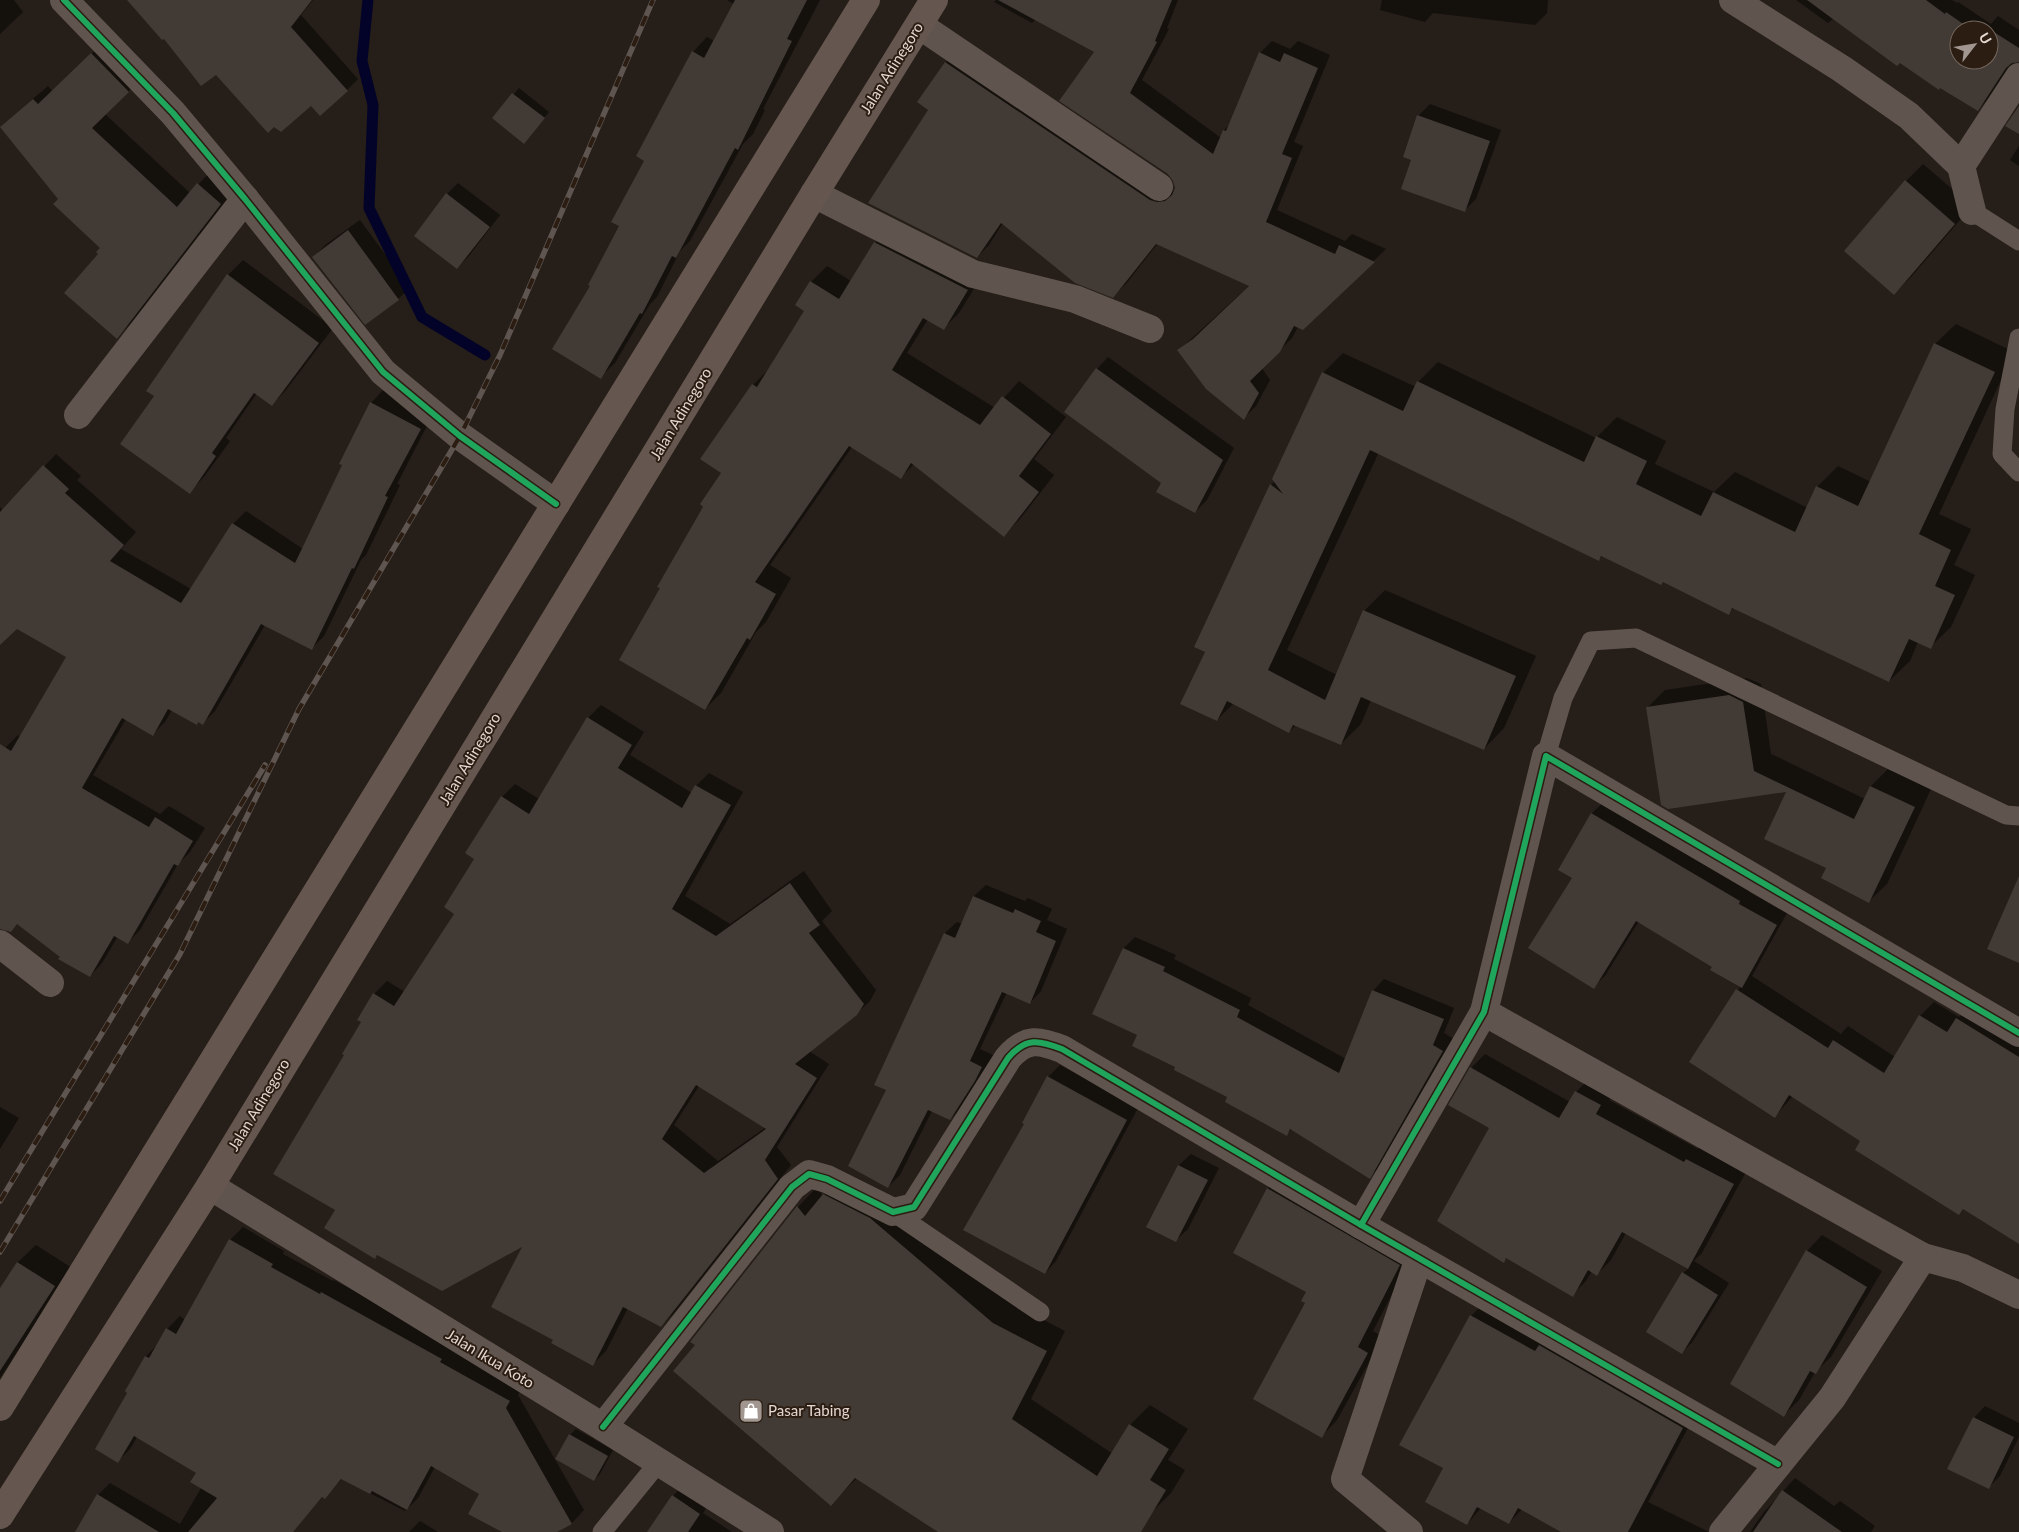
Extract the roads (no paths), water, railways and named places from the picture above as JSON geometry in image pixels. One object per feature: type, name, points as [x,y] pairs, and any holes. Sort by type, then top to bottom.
[{"type":"highway","points":[[0,1407],[866,0]]},
{"type":"highway","name":"Jalan Adinegoro","points":[[0,1515],[210,1186],[934,0]]},
{"type":"street","points":[[64,0],[173,113],[245,199],[383,372],[460,436],[556,504]]},
{"type":"street","points":[[1733,0],[1842,69],[1909,116],[1961,166],[1972,211]]},
{"type":"street","points":[[919,25],[1160,187]]},
{"type":"street","points":[[1961,166],[2019,77]]},
{"type":"street","points":[[814,194],[973,274],[1075,298],[1150,329]]},
{"type":"street","points":[[78,415],[245,199]]},
{"type":"street","points":[[1361,1225],[1484,1012],[1546,756],[2019,1032]]},
{"type":"street","points":[[0,944],[50,983]]},
{"type":"street","points":[[1484,1012],[1923,1257],[1963,1268],[2019,1295]]},
{"type":"street","points":[[603,1427],[792,1187],[809,1174],[827,1178],[893,1212],[914,1207],[1014,1050],[1026,1044],[1040,1041],[1062,1049],[1361,1225],[1778,1464]]},
{"type":"street","name":"Jalan Ikua Koto","points":[[210,1186],[603,1427],[770,1532]]},
{"type":"street","points":[[1723,1532],[1832,1398],[1923,1257]]},
{"type":"street","points":[[1409,1532],[1345,1479],[1419,1258]]},
{"type":"lane","points":[[1972,211],[2019,241]]},
{"type":"lane","points":[[2019,338],[2005,409],[2002,454],[2019,472]]},
{"type":"lane","points":[[1546,756],[1563,698],[1591,641],[1636,638],[2006,815],[2019,816]]},
{"type":"lane","points":[[893,1212],[1040,1312]]},
{"type":"lane","points":[[602,1532],[659,1462]]},
{"type":"waterway","points":[[368,0],[362,61],[373,105],[369,208],[422,317],[485,355]]},
{"type":"railway","points":[[0,1252],[180,954],[299,709],[460,436],[500,355],[653,0]]},
{"type":"railway","points":[[0,1201],[265,765]]},
{"type":"place","name":"Pasar Tabing","points":[[751,1411]]}]
